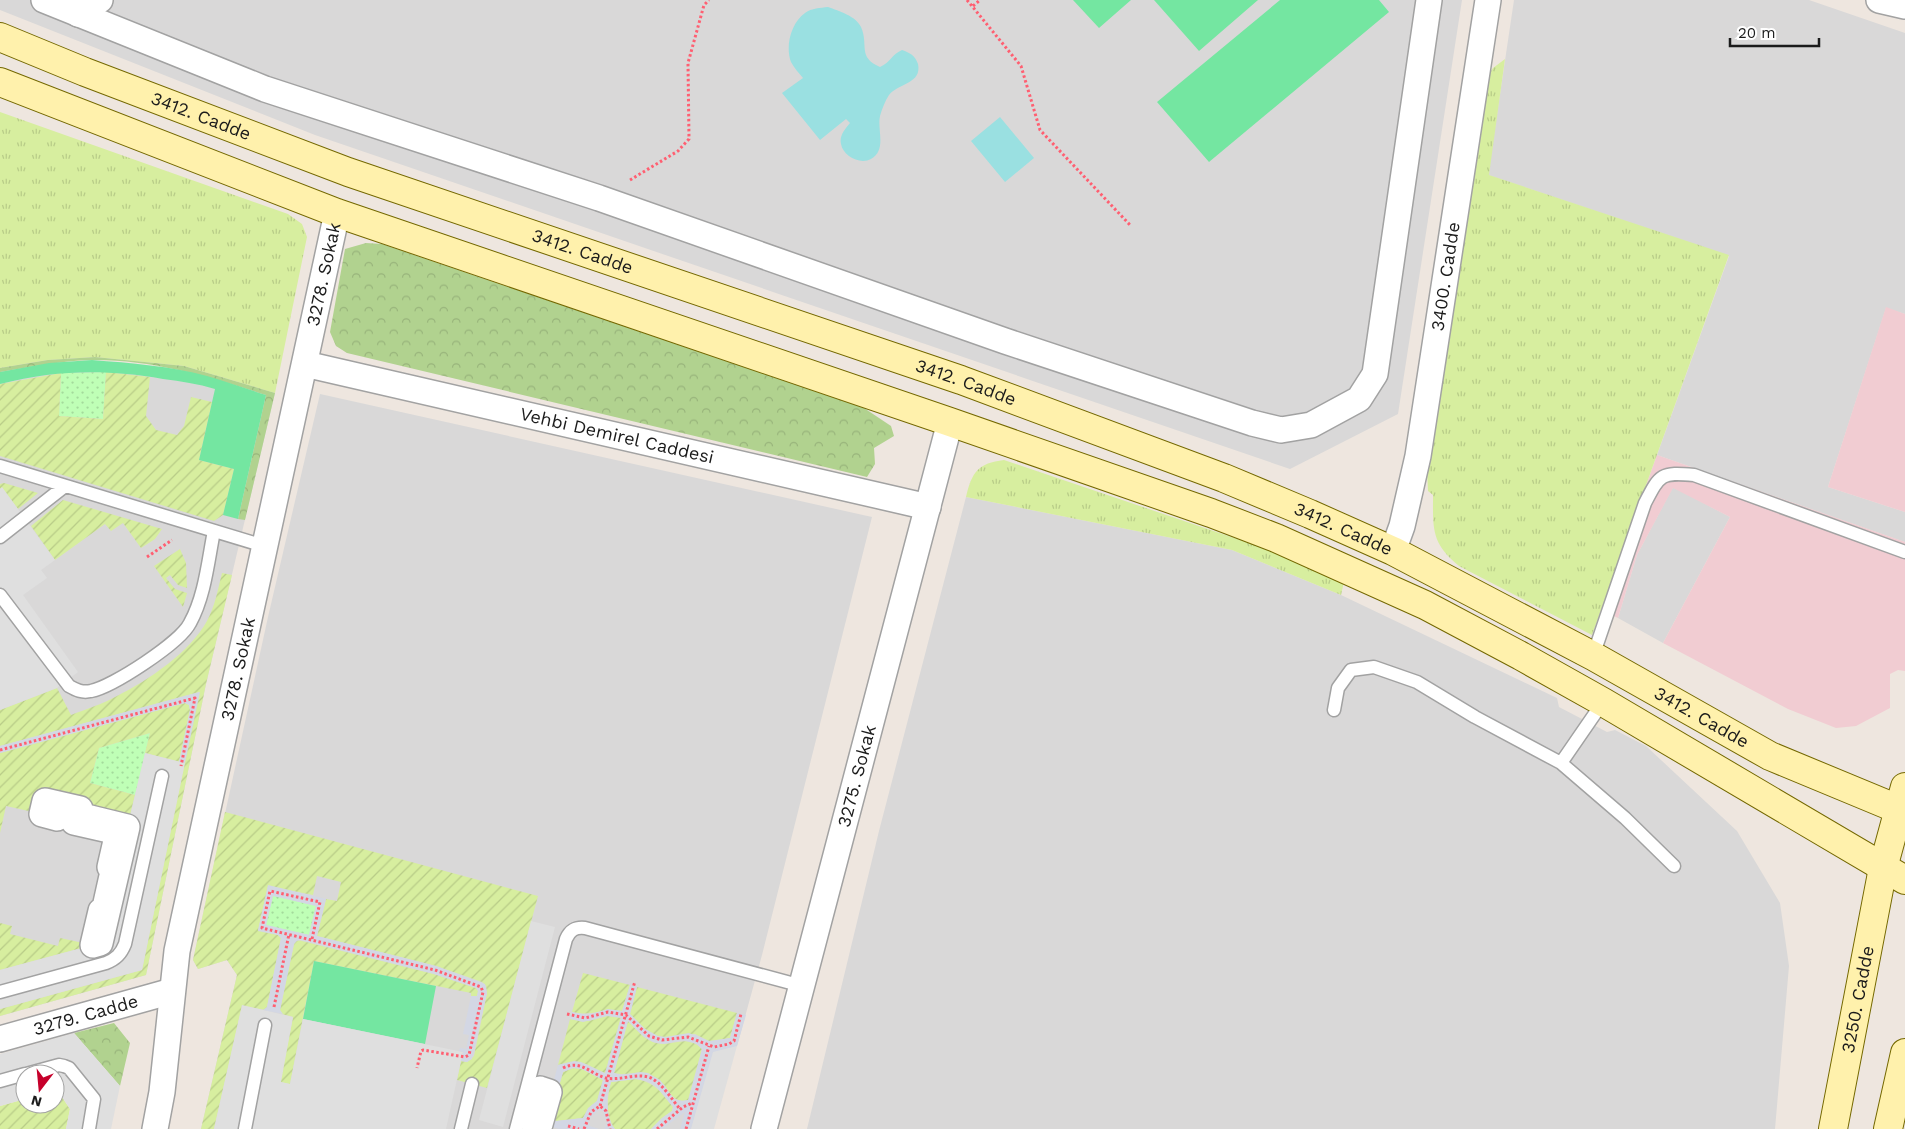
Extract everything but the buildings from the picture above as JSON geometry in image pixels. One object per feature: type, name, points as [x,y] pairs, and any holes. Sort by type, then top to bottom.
[{"type":"street","points":[[44,0],[265,89],[599,198],[1005,341],[1223,414],[1281,430],[1311,425],[1360,399],[1375,374],[1429,0]]},
{"type":"street","points":[[78,14],[100,0]]},
{"type":"street","name":"3400. Cadde","points":[[1393,551],[1404,518],[1418,456],[1488,0]]},
{"type":"street","points":[[1880,0],[1905,6]]},
{"type":"street","name":"3412. Cadde","points":[[0,37],[348,172],[961,380],[1224,478],[1393,551],[1593,656],[1770,756],[1903,803]]},
{"type":"street","name":"3412. Cadde","points":[[0,82],[337,213],[950,422],[1210,513],[1284,542],[1425,605],[1521,656],[1603,702],[1894,874]]},
{"type":"street","points":[[337,213],[348,172]]},
{"type":"street","name":"3278. Sokak","points":[[155,1129],[162,1092],[177,951],[337,213]]},
{"type":"street","name":"Vehbi Demirel Caddesi","points":[[305,364],[928,508]]},
{"type":"street","points":[[950,422],[961,380]]},
{"type":"street","name":"3275. Sokak","points":[[764,1129],[950,422]]},
{"type":"street","points":[[1381,585],[1393,551]]},
{"type":"street","points":[[45,801],[80,809],[78,815],[127,828],[100,943],[93,945],[101,911],[104,912],[114,868],[110,867],[118,832],[74,822],[75,818],[58,813],[57,818],[42,814],[45,801]]},
{"type":"street","name":"3250. Cadde","points":[[1833,1129],[1894,874],[1903,803]]},
{"type":"street","name":"3279. Cadde","points":[[0,1039],[172,991]]},
{"type":"street","points":[[1888,1129],[1905,1053]]},
{"type":"lane","points":[[0,466],[264,546]]},
{"type":"lane","points":[[1593,656],[1645,503],[1656,482],[1671,473],[1694,475],[1905,552]]},
{"type":"lane","points":[[0,537],[66,486]]},
{"type":"lane","points":[[0,595],[69,686],[79,691],[90,692],[152,659],[174,641],[189,625],[199,604],[214,531]]},
{"type":"lane","points":[[1334,710],[1338,688],[1351,670],[1374,667],[1416,682],[1475,717],[1560,763],[1624,818],[1674,866]]},
{"type":"lane","points":[[1560,763],[1603,702]]},
{"type":"lane","points":[[0,992],[106,963],[122,952],[162,778]]},
{"type":"lane","points":[[516,1129],[566,939],[573,930],[586,928],[802,986]]},
{"type":"lane","points":[[245,1129],[265,1026]]},
{"type":"lane","points":[[65,1067],[69,1068],[94,1099],[88,1129]]},
{"type":"lane","points":[[0,1081],[15,1077]]},
{"type":"lane","points":[[462,1129],[472,1084]]},
{"type":"path","points":[[599,198],[678,151],[688,139],[688,63],[704,6],[709,0]]},
{"type":"path","points":[[967,0],[1021,66],[1040,130],[1131,226]]},
{"type":"path","points":[[973,6],[980,0]]},
{"type":"path","points":[[0,750],[195,698],[178,784],[162,778]]},
{"type":"path","points":[[312,939],[320,902],[270,891],[262,928],[436,970],[481,986],[483,992],[469,1055],[465,1057],[423,1050],[420,1052],[417,1068]]},
{"type":"path","points":[[265,1026],[270,1027],[289,934]]},
{"type":"path","points":[[584,1129],[591,1112],[600,1106],[635,981]]},
{"type":"path","points":[[566,1014],[585,1018],[608,1012],[626,1015],[649,1036],[655,1039],[667,1040],[688,1036],[709,1046],[718,1046],[732,1042],[741,1014]]},
{"type":"path","points":[[686,1129],[709,1046]]},
{"type":"path","points":[[560,1072],[565,1067],[574,1065],[583,1066],[608,1078],[638,1076],[653,1079],[680,1110]]},
{"type":"path","points":[[657,1129],[680,1110],[693,1103]]},
{"type":"path","points":[[600,1106],[606,1111],[610,1129]]},
{"type":"path","points":[[551,1124],[579,1129]]},
{"type":"shaded area","points":[[0,0],[1462,0],[1398,414],[1290,469],[315,135],[0,10]]},
{"type":"shaded area","points":[[1514,0],[1809,0],[1905,33],[1905,314],[1886,308],[1828,487],[1905,512],[1905,542],[1657,455],[1729,256],[1488,175]]},
{"type":"shaded area","points":[[1886,307],[1905,314],[1905,512],[1828,487]]},
{"type":"shaded area","points":[[48,360],[275,393],[206,684],[146,975],[0,1016],[0,368]]},
{"type":"shaded area","points":[[320,394],[872,517],[762,955],[737,1046],[713,1052],[691,1129],[201,1129],[237,975],[227,960],[198,969],[193,960],[268,617]]},
{"type":"shaded area","points":[[1657,455],[1905,542],[1905,671],[1898,670],[1890,674],[1890,708],[1856,726],[1836,728],[1788,709],[1663,643],[1730,517],[1673,488],[1637,555],[1618,618],[1601,610]]},
{"type":"shaded area","points":[[2,487],[55,560],[41,570],[47,578],[23,595],[78,672],[57,688],[0,710],[0,489]]},
{"type":"shaded area","points":[[1673,487],[1730,517],[1663,643],[1618,618],[1637,555]]},
{"type":"shaded area","points":[[966,497],[1232,550],[1341,595],[1557,698],[1559,707],[1607,732],[1615,730],[1646,746],[1737,831],[1780,903],[1789,966],[1775,1129],[807,1129],[879,831]]},
{"type":"shaded area","points":[[200,692],[185,763],[179,762],[190,710],[189,705],[185,703],[0,753],[0,746]]},
{"type":"shaded area","points":[[145,753],[185,763],[142,970],[0,1009],[0,970],[100,943]]},
{"type":"shaded area","points":[[268,885],[326,899],[317,936],[436,966],[485,984],[487,993],[472,1059],[467,1062],[461,1061],[463,1052],[459,1051],[460,1048],[466,1049],[469,1035],[463,1034],[471,996],[477,996],[478,991],[476,988],[434,974],[301,940],[296,941],[294,944],[280,1010],[283,1014],[263,1010],[267,1007],[281,938],[278,935],[258,931]],"holes":[[[273,896],[316,906],[309,935],[266,925]]]},
{"type":"shaded area","points":[[531,921],[555,927],[503,1127],[479,1120]]},
{"type":"shaded area","points":[[630,985],[637,987],[630,1014],[645,1029],[658,1036],[665,1037],[689,1033],[709,1041],[730,1038],[737,1013],[746,1015],[737,1046],[713,1052],[691,1129],[680,1129],[685,1112],[662,1129],[651,1129],[672,1111],[673,1107],[656,1086],[647,1081],[636,1079],[611,1082],[607,1096],[608,1111],[611,1124],[615,1129],[604,1129],[607,1123],[603,1111],[599,1110],[588,1122],[590,1126],[599,1129],[559,1129],[542,1124],[558,1065],[574,1061],[581,1062],[605,1073],[621,1018],[607,1016],[583,1022],[570,1019],[572,1012],[588,1015],[608,1009],[622,1011]],"holes":[[[628,1021],[644,1037],[653,1042],[664,1044],[682,1040],[697,1044],[702,1049],[688,1100],[676,1100],[660,1080],[648,1073],[641,1072],[621,1075],[614,1073]],[[573,1068],[582,1069],[603,1080],[597,1101],[588,1108],[583,1118],[556,1121],[551,1115],[563,1072]]]},
{"type":"shaded area","points":[[242,1005],[293,1017],[281,1082],[290,1084],[303,1019],[463,1052],[446,1129],[214,1129]]},
{"type":"shaded area","points":[[74,1033],[120,1086],[111,1129],[66,1129],[70,1109],[65,1102],[65,1064],[15,1064],[15,1102],[0,1106],[0,1054]]},
{"type":"shaded area","points":[[737,1046],[714,1129],[691,1129],[713,1051]]},
{"type":"green space","points":[[1073,0],[1131,0],[1099,28]]},
{"type":"green space","points":[[1154,0],[1258,0],[1199,51]]},
{"type":"green space","points":[[1280,0],[1379,0],[1389,12],[1209,162],[1157,102]]},
{"type":"green space","points":[[1505,59],[1489,175],[1729,255],[1592,635],[1459,566],[1443,550],[1435,535],[1433,495],[1428,491],[1427,470],[1488,76],[1493,68]]},
{"type":"green space","points":[[0,112],[288,214],[302,224],[307,237],[275,393],[184,366],[95,357],[48,360],[0,368]]},
{"type":"green space","points":[[366,243],[382,244],[864,408],[891,426],[894,436],[874,448],[875,464],[867,477],[347,353],[336,346],[330,332],[345,249]]},
{"type":"green space","points":[[95,357],[184,366],[275,393],[245,520],[238,519],[266,395],[180,370],[113,360],[45,364],[0,372],[0,368],[48,360]]},
{"type":"green space","points":[[92,360],[165,367],[207,376],[266,395],[238,519],[223,515],[234,469],[199,460],[215,389],[176,381],[101,372],[41,376],[0,384],[0,372],[49,363]]},
{"type":"green space","points":[[106,372],[103,419],[59,416],[61,373]]},
{"type":"green space","points":[[106,372],[150,377],[146,416],[156,430],[177,435],[184,426],[191,397],[212,402],[199,460],[234,469],[223,515],[214,521],[0,456],[0,384],[61,373],[59,416],[103,419]]},
{"type":"green space","points":[[1004,460],[1255,545],[1344,582],[1341,595],[1232,550],[966,497],[974,475],[982,466]]},
{"type":"green space","points":[[4,483],[38,493],[18,509],[2,488],[0,489],[0,484]]},
{"type":"green space","points":[[63,500],[162,529],[155,539],[141,548],[123,523],[111,531],[105,524],[55,560],[31,526]]},
{"type":"green space","points":[[180,549],[186,563],[187,588],[178,585],[170,575],[166,578],[175,589],[187,593],[183,607],[154,566]]},
{"type":"green space","points":[[222,573],[232,575],[206,684],[146,975],[0,1016],[0,1009],[142,970],[199,692],[0,746],[0,710],[57,688],[71,715],[106,702],[142,682],[168,664],[200,632],[212,609]]},
{"type":"green space","points":[[185,703],[189,705],[190,710],[179,762],[145,753],[150,733],[99,748],[90,783],[135,795],[127,827],[42,814],[6,806],[0,833],[0,753]]},
{"type":"green space","points":[[150,733],[135,795],[90,783],[99,748]]},
{"type":"green space","points":[[225,812],[538,896],[487,1088],[457,1080],[461,1061],[467,1062],[474,1056],[487,993],[486,986],[482,982],[436,966],[317,936],[326,899],[337,901],[341,882],[317,876],[313,895],[268,886],[258,930],[278,935],[281,938],[267,1007],[265,1010],[242,1006],[214,1129],[201,1129],[237,975],[227,960],[198,969],[193,960]]},
{"type":"green space","points":[[273,895],[316,906],[309,935],[266,925]]},
{"type":"green space","points":[[0,923],[12,926],[10,934],[58,946],[60,938],[93,945],[0,970]]},
{"type":"green space","points":[[298,940],[434,974],[476,988],[478,991],[477,997],[471,996],[471,993],[314,961],[290,1084],[280,1082],[293,1017],[282,1014],[280,1010],[294,944]]},
{"type":"green space","points":[[314,961],[436,986],[425,1044],[303,1019]]},
{"type":"green space","points":[[583,973],[630,985],[622,1011],[615,1010],[585,1014],[572,1012]]},
{"type":"green space","points":[[637,987],[737,1013],[730,1038],[709,1041],[695,1034],[657,1036],[645,1029],[630,1014]]},
{"type":"green space","points":[[607,1016],[621,1017],[605,1074],[578,1062],[558,1065],[570,1019],[589,1021]]},
{"type":"green space","points":[[628,1021],[653,1042],[666,1044],[684,1041],[696,1044],[702,1049],[689,1100],[682,1101],[674,1098],[663,1083],[652,1076],[641,1073],[614,1073]]},
{"type":"green space","points":[[114,1023],[130,1043],[120,1086],[74,1033]]},
{"type":"green space","points":[[573,1068],[582,1069],[603,1080],[597,1101],[583,1118],[556,1121],[552,1119],[551,1115],[563,1072]]},
{"type":"green space","points":[[636,1079],[649,1083],[657,1089],[673,1107],[672,1111],[651,1129],[615,1129],[608,1112],[611,1082]]},
{"type":"green space","points":[[15,1102],[15,1114],[65,1114],[65,1102],[70,1109],[66,1129],[0,1129],[0,1106]]},
{"type":"water","points":[[828,7],[847,14],[859,23],[863,33],[866,55],[873,63],[880,67],[902,50],[912,55],[918,64],[917,76],[893,91],[886,100],[879,121],[879,150],[876,155],[867,161],[857,160],[848,156],[842,148],[842,135],[850,123],[846,119],[820,140],[782,93],[803,78],[792,64],[789,56],[790,35],[796,23],[808,11]]},
{"type":"water","points":[[1000,117],[1034,158],[1005,182],[971,141]]}]
